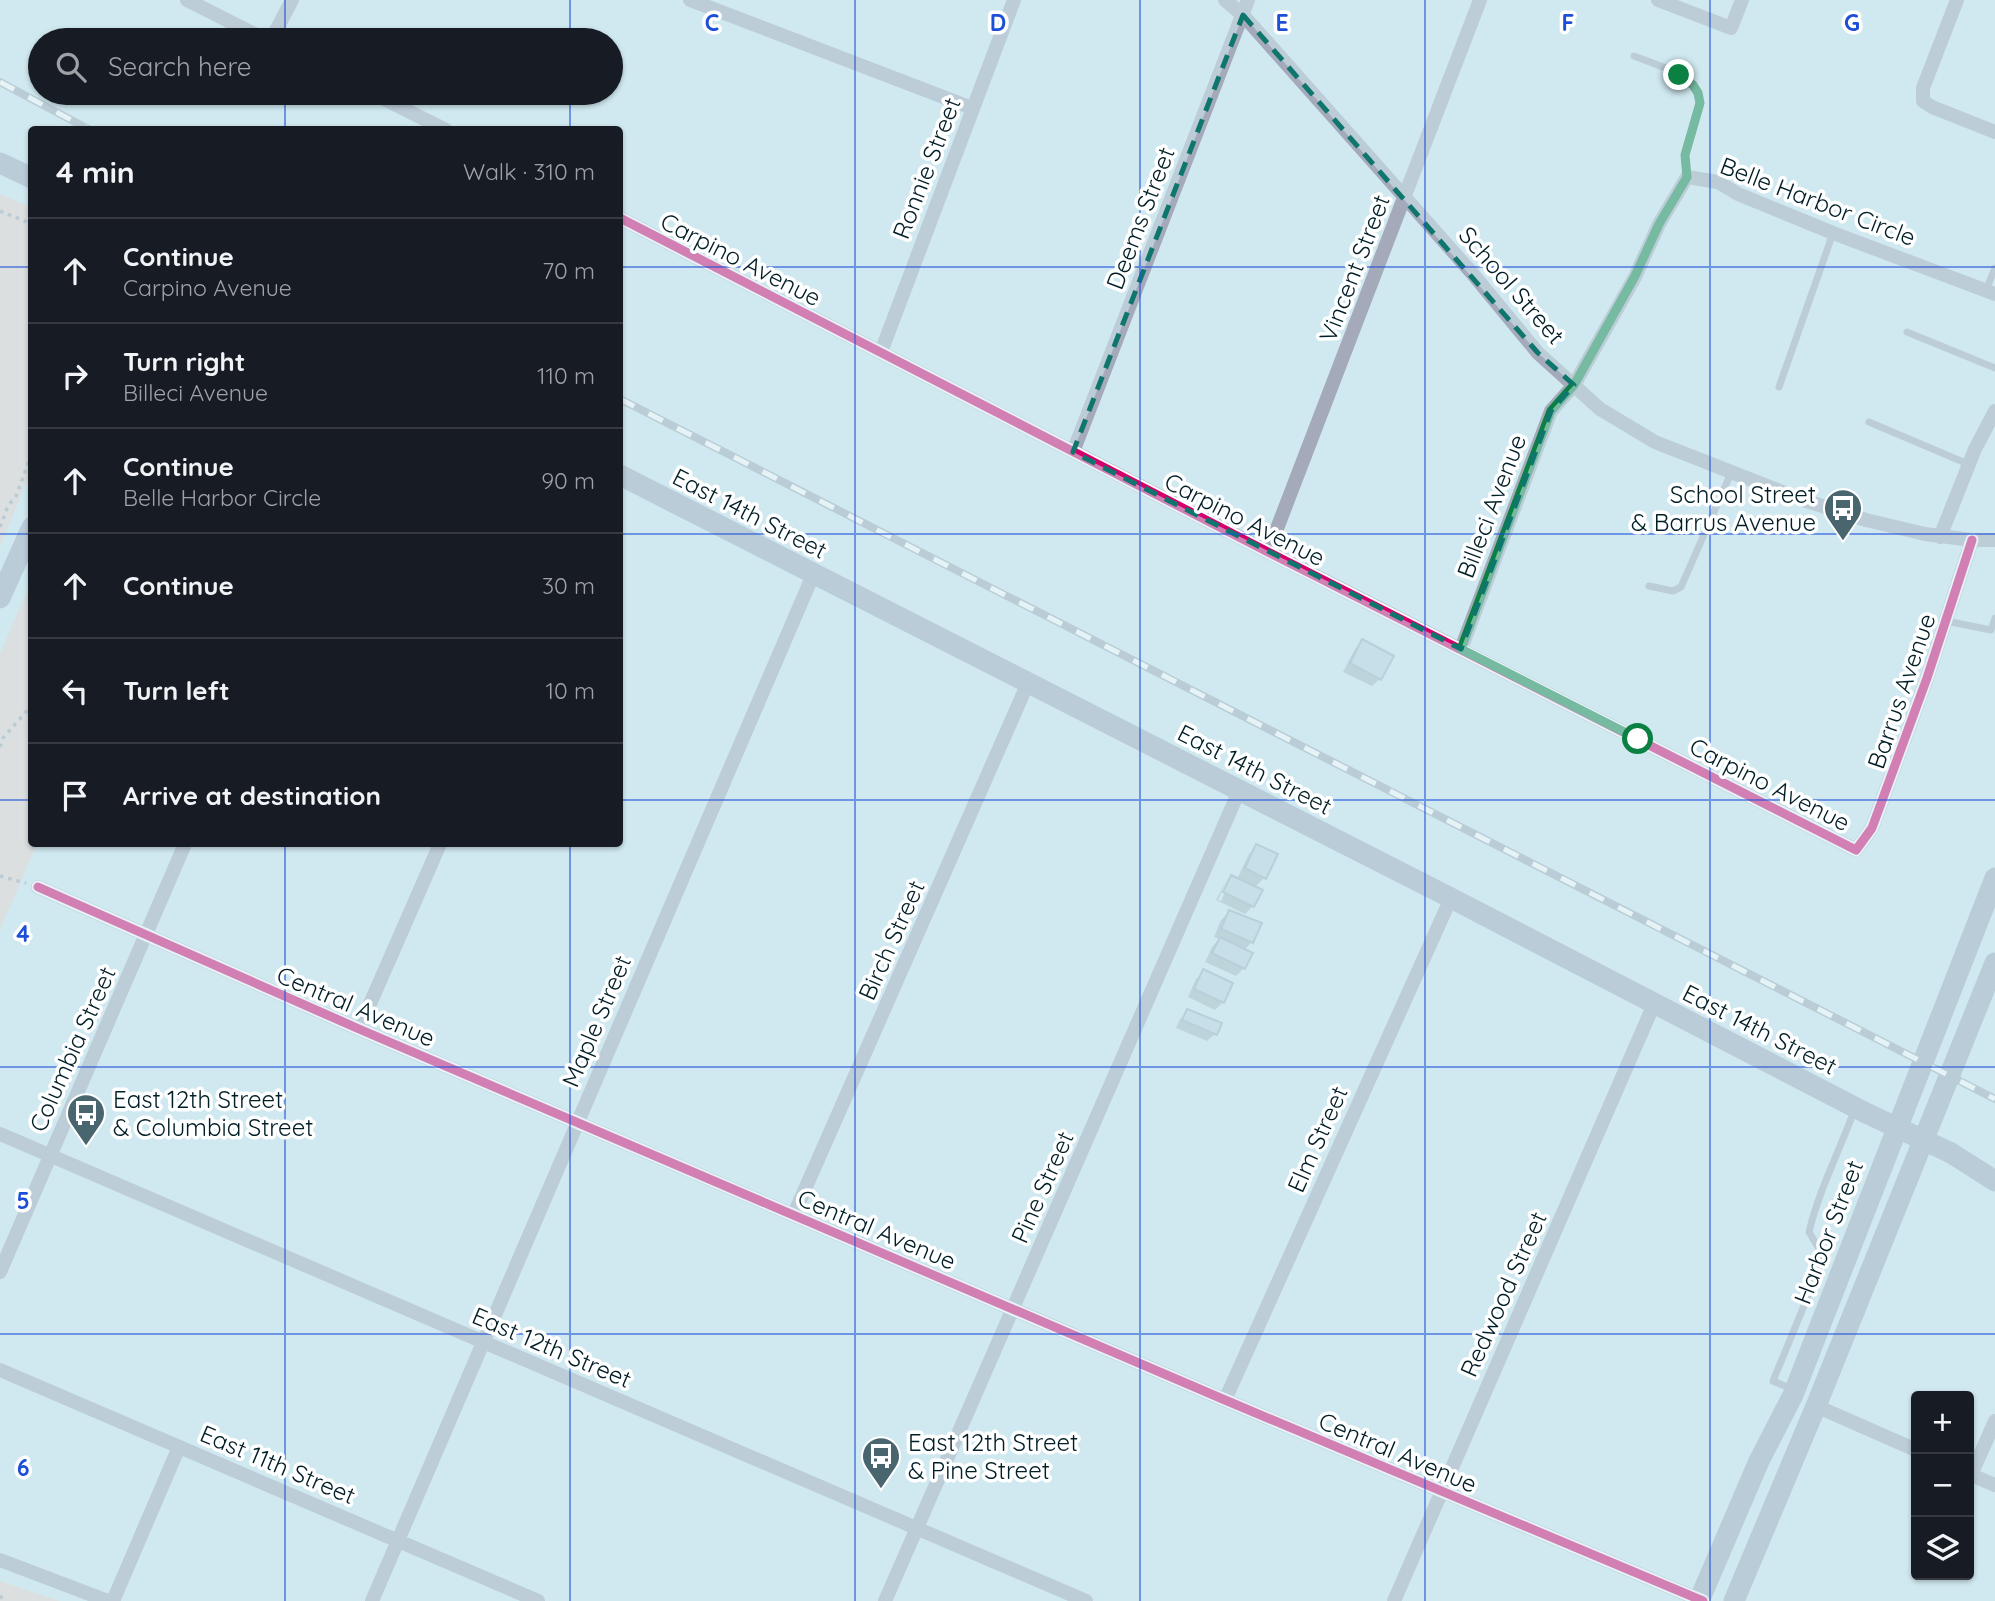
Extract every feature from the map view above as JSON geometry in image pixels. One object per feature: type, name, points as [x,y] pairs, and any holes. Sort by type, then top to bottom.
[{"type":"street","points":[[187,0],[244,28]]},
{"type":"street","points":[[276,28],[292,0]]},
{"type":"street","points":[[690,0],[972,108]]},
{"type":"street","name":"Ronnie Street","points":[[881,352],[1014,0]]},
{"type":"street","name":"School Street","points":[[1225,0],[1243,15],[1472,272],[1504,315],[1538,353],[1600,409],[1655,442],[1800,499],[1866,520],[1940,537],[1995,540]]},
{"type":"street","name":"Deems Street","points":[[1073,452],[1248,0]]},
{"type":"street","name":"Vincent Street","points":[[1268,552],[1480,0]]},
{"type":"street","points":[[1658,0],[1731,28],[1742,0]]},
{"type":"street","points":[[1957,0],[1923,88],[1923,100],[1932,107],[1995,132]]},
{"type":"street","points":[[396,105],[438,126]]},
{"type":"street","points":[[0,163],[28,176]]},
{"type":"street","name":"Belle Harbor Circle","points":[[1574,385],[1635,276],[1659,224],[1687,177],[1718,182],[1738,194],[1833,233],[1991,292]]},
{"type":"street","name":"Carpino Avenue","points":[[623,220],[1268,552],[1856,850]]},
{"type":"street","name":"Billeci Avenue","points":[[1461,649],[1551,411],[1574,385]]},
{"type":"street","points":[[1940,537],[1968,464],[1995,411]]},
{"type":"street","name":"East 14th Street","points":[[623,477],[1861,1110],[1951,1153],[1995,1181]]},
{"type":"street","points":[[0,598],[28,536]]},
{"type":"street","name":"Barrus Avenue","points":[[1856,850],[1872,828],[1972,540]]},
{"type":"street","name":"Maple Street","points":[[373,1601],[813,575]]},
{"type":"street","name":"Birch Street","points":[[794,1214],[1028,683]]},
{"type":"street","name":"Pine Street","points":[[885,1601],[1239,791]]},
{"type":"street","name":"Columbia Street","points":[[0,1272],[184,847]]},
{"type":"street","points":[[359,1029],[439,847]]},
{"type":"street","name":"Harbor Street","points":[[1701,1600],[1759,1461],[1794,1390],[1995,878]]},
{"type":"street","name":"Central Avenue","points":[[38,887],[359,1029],[1225,1400],[1701,1600]]},
{"type":"street","name":"Elm Street","points":[[1225,1400],[1451,898]]},
{"type":"street","points":[[1734,1601],[1995,963]]},
{"type":"street","name":"Redwood Street","points":[[1394,1601],[1654,1004]]},
{"type":"street","name":"East 12th Street","points":[[0,1134],[1086,1601]]},
{"type":"street","name":"East 11th Street","points":[[0,1370],[538,1601]]},
{"type":"street","points":[[1816,1406],[1911,1448]]},
{"type":"street","points":[[1974,1466],[1995,1421]]},
{"type":"street","points":[[113,1601],[179,1447]]},
{"type":"street","points":[[1974,1476],[1995,1485]]},
{"type":"street","points":[[0,1560],[108,1601]]},
{"type":"lane","points":[[1634,56],[1679,75],[1693,85],[1698,93],[1700,103],[1685,155],[1687,177]]},
{"type":"lane","points":[[1779,387],[1833,233]]},
{"type":"lane","points":[[1991,292],[1995,268]]},
{"type":"lane","points":[[1907,332],[1995,368]]},
{"type":"lane","points":[[1869,422],[1968,464]]},
{"type":"lane","points":[[1649,586],[1673,592],[1681,587],[1732,472]]},
{"type":"lane","points":[[1946,621],[1991,630],[1995,618]]},
{"type":"lane","points":[[1794,1390],[1773,1381],[1824,1257],[1808,1232],[1817,1198],[1861,1110]]},
{"type":"path","points":[[0,211],[28,222]]},
{"type":"path","points":[[0,527],[28,464]]},
{"type":"path","points":[[0,747],[3,738],[28,710]]},
{"type":"path","points":[[0,876],[38,887]]},
{"type":"path","points":[[0,1597],[5,1601]]},
{"type":"highlighted area","points":[[1243,15],[1538,353],[1574,385],[1551,411],[1461,649],[1073,452]]},
{"type":"shaded area","points":[[0,194],[28,206],[28,478],[0,547]]},
{"type":"shaded area","points":[[28,588],[28,847],[36,847],[0,930],[0,654]]},
{"type":"shaded area","points":[[0,1581],[60,1601],[0,1601]]},
{"type":"building","points":[[1362,639],[1394,656],[1381,680],[1350,663]]},
{"type":"building","points":[[1256,844],[1278,854],[1266,879],[1245,868]]},
{"type":"building","points":[[1231,875],[1263,890],[1254,907],[1223,892]]},
{"type":"building","points":[[1229,910],[1262,923],[1253,943],[1221,929]]},
{"type":"building","points":[[1220,937],[1253,953],[1245,969],[1212,953]]},
{"type":"building","points":[[1203,969],[1233,983],[1224,1003],[1194,989]]},
{"type":"building","points":[[1187,1009],[1222,1023],[1217,1035],[1182,1020]]},
{"type":"railway","points":[[0,82],[28,97]]},
{"type":"railway","points":[[43,105],[82,126]]},
{"type":"railway","points":[[623,401],[1995,1099]]},
{"type":"cycle path","points":[[623,220],[1268,552],[1856,850],[1872,828],[1927,678],[1972,540]]},
{"type":"cycle path","points":[[38,887],[359,1029],[1225,1400],[1703,1601]]},
{"type":"place","name":"School Street & Barrus Avenue","points":[[1843,542]]},
{"type":"place","name":"East 12th Street & Columbia Street","points":[[86,1147]]},
{"type":"place","name":"East 12th Street & Pine Street","points":[[881,1490]]},
{"type":"route","points":[[1638,739],[1461,649],[1551,411],[1574,385],[1635,276],[1659,224],[1687,177],[1685,155],[1700,103],[1693,85],[1679,75]]}]
